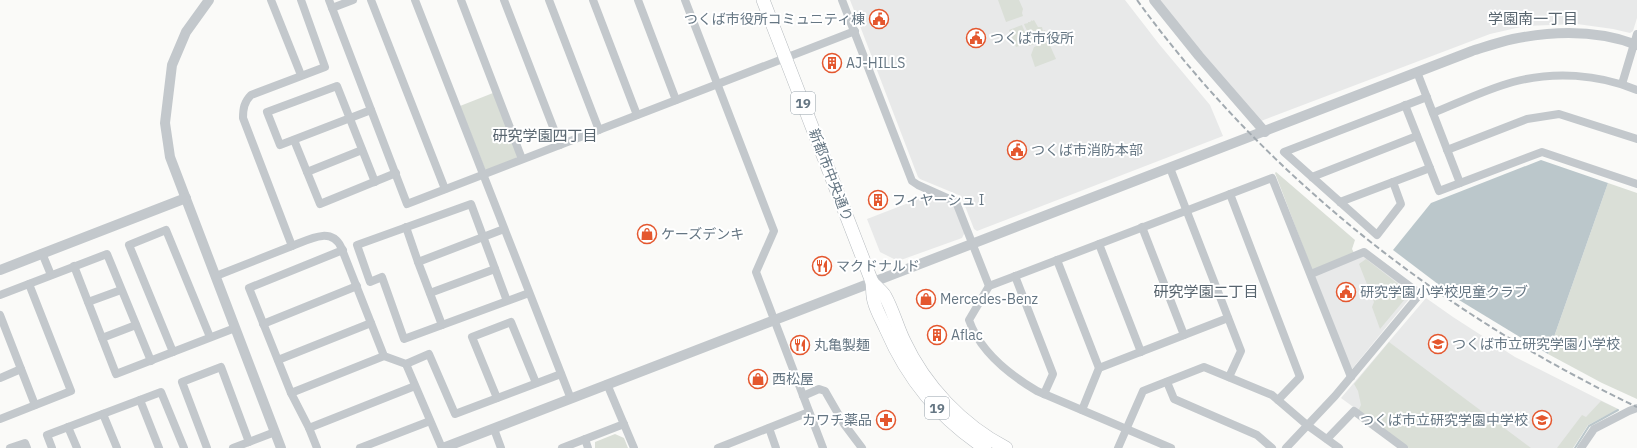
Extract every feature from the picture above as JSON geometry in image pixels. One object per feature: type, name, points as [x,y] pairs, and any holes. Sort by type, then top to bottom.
[{"type":"main road","name":"新都市中央通り","points":[[763,0],[872,282],[873,300],[892,344],[909,373],[927,399],[948,421],[985,448]]},
{"type":"main road","name":"新都市中央通り","points":[[872,282],[884,296],[904,342],[919,368],[938,394],[977,430],[1006,448]]},
{"type":"street","points":[[210,0],[186,32],[172,65],[165,123],[170,157],[281,448]]},
{"type":"street","points":[[271,0],[301,75]]},
{"type":"street","points":[[292,246],[243,118],[243,108],[251,95],[325,67],[301,0]]},
{"type":"street","points":[[353,0],[330,4],[407,204],[854,31]]},
{"type":"street","points":[[371,0],[445,189]]},
{"type":"street","points":[[416,0],[570,399]]},
{"type":"street","points":[[461,0],[522,159]]},
{"type":"street","points":[[504,0],[560,145]]},
{"type":"street","points":[[549,0],[599,130]]},
{"type":"street","points":[[593,0],[637,115]]},
{"type":"street","points":[[638,0],[676,100]]},
{"type":"street","points":[[685,0],[774,231],[756,272],[823,448]]},
{"type":"street","points":[[842,0],[912,181],[956,202],[989,286]]},
{"type":"street","points":[[1154,0],[1199,56],[1265,132]]},
{"type":"street","points":[[406,364],[442,448],[1472,51],[1512,39],[1552,34],[1586,34],[1635,45]]},
{"type":"street","points":[[1622,84],[1635,45],[1637,34]]},
{"type":"street","points":[[1417,72],[1460,183]]},
{"type":"street","points":[[1433,113],[1511,83],[1553,75],[1584,76],[1622,84],[1637,90]]},
{"type":"street","points":[[371,110],[349,119],[280,145],[267,112],[337,86],[349,119],[375,182]]},
{"type":"street","points":[[1393,182],[1401,204],[1378,235],[1284,152],[1427,97]]},
{"type":"street","points":[[1406,105],[1439,191],[1542,152],[1637,184]]},
{"type":"street","points":[[1447,150],[1527,119],[1559,114],[1637,139]]},
{"type":"street","points":[[1312,176],[1417,136]]},
{"type":"street","points":[[294,140],[320,204],[396,173]]},
{"type":"street","points":[[307,172],[362,150]]},
{"type":"street","points":[[1170,168],[1241,351],[1230,377]]},
{"type":"street","points":[[1340,202],[1430,168]]},
{"type":"street","points":[[1171,448],[1044,394],[1021,382],[999,364],[988,351],[969,320],[989,286],[1272,178],[1351,377]]},
{"type":"street","points":[[1230,194],[1300,377],[1278,400]]},
{"type":"street","points":[[0,270],[186,198]]},
{"type":"street","points":[[507,301],[471,204],[357,245],[370,282],[382,277],[404,339],[529,293]]},
{"type":"street","points":[[406,227],[442,325]]},
{"type":"street","points":[[1142,227],[1184,335]]},
{"type":"street","points":[[418,262],[504,229]]},
{"type":"street","points":[[173,352],[130,245],[166,230],[210,337]]},
{"type":"street","points":[[216,276],[317,237],[326,235],[337,240],[343,250],[384,356]]},
{"type":"street","points":[[1099,244],[1141,352]]},
{"type":"street","points":[[317,448],[309,428],[291,393],[249,288],[343,250]]},
{"type":"street","points":[[1286,448],[1351,377],[1420,294],[1364,252],[1311,274]]},
{"type":"street","points":[[42,253],[51,275]]},
{"type":"street","points":[[0,294],[107,254],[151,361]]},
{"type":"street","points":[[1057,260],[1099,368],[1082,410]]},
{"type":"street","points":[[74,266],[116,374],[235,328]]},
{"type":"street","points":[[430,293],[495,269]]},
{"type":"street","points":[[1015,276],[1053,374],[1044,394]]},
{"type":"street","points":[[0,419],[71,391],[28,284]]},
{"type":"street","points":[[263,324],[357,286]]},
{"type":"street","points":[[88,302],[122,290]]},
{"type":"street","points":[[0,315],[4,335],[36,405]]},
{"type":"street","points":[[1099,368],[1228,318]]},
{"type":"street","points":[[497,398],[472,338],[511,322],[536,383]]},
{"type":"street","points":[[278,360],[371,323]]},
{"type":"street","points":[[102,338],[136,325]]},
{"type":"street","points":[[291,393],[384,356],[406,364],[429,354],[455,414],[561,374]]},
{"type":"street","points":[[207,448],[182,382],[221,367],[249,442]]},
{"type":"street","points":[[1118,448],[1143,391],[1204,367],[1272,395],[1307,425],[1339,448]]},
{"type":"street","points":[[0,378],[21,370]]},
{"type":"street","points":[[1167,382],[1174,399],[1257,435],[1272,448]]},
{"type":"street","points":[[607,384],[634,448]]},
{"type":"street","points":[[309,428],[415,386]]},
{"type":"street","points":[[803,396],[819,389],[825,391],[844,424],[862,448]]},
{"type":"street","points":[[52,448],[47,435],[161,392],[184,448]]},
{"type":"street","points":[[140,400],[159,448]]},
{"type":"street","points":[[1581,448],[1594,429],[1637,408]]},
{"type":"street","points":[[1327,439],[1354,411],[1404,448]]},
{"type":"street","points":[[718,448],[728,446],[809,412]]},
{"type":"street","points":[[103,414],[117,448]]},
{"type":"street","points":[[360,448],[430,421]]},
{"type":"street","points":[[562,448],[624,424]]},
{"type":"street","points":[[68,427],[77,448]]},
{"type":"street","points":[[768,428],[776,448]]},
{"type":"street","points":[[494,429],[501,448]]},
{"type":"street","points":[[234,448],[275,432]]},
{"type":"street","points":[[585,439],[588,448]]},
{"type":"street","points":[[10,448],[25,443],[27,448]]},
{"type":"shaded area","points":[[850,0],[1125,0],[1159,44],[1210,105],[1223,136],[977,231],[974,229],[961,196],[918,177]]},
{"type":"shaded area","points":[[998,0],[1019,0],[1023,9],[1023,16],[1006,22]]},
{"type":"shaded area","points":[[1158,0],[1637,0],[1637,18],[1633,31],[1630,33],[1577,24],[1525,26],[1490,34],[1261,121],[1221,77]]},
{"type":"shaded area","points":[[1034,20],[1038,27],[1042,27],[1043,31],[1045,30],[1049,38],[1029,46],[1029,35],[1024,24]]},
{"type":"shaded area","points":[[1022,25],[1027,37],[1025,44],[1016,47],[1009,30]]},
{"type":"shaded area","points":[[1048,41],[1056,59],[1035,67],[1031,55],[1034,47]]},
{"type":"shaded area","points":[[493,93],[518,155],[516,159],[487,171],[460,106]]},
{"type":"shaded area","points":[[1541,160],[1608,183],[1548,354],[1459,300],[1393,250],[1431,203]]},
{"type":"shaded area","points":[[1276,172],[1355,240],[1352,249],[1354,253],[1312,270],[1275,173]]},
{"type":"shaded area","points":[[1608,183],[1637,193],[1637,399],[1602,383],[1548,354]]},
{"type":"shaded area","points":[[929,195],[953,204],[965,232],[962,238],[898,261],[880,252],[867,219]]},
{"type":"shaded area","points":[[1364,255],[1414,293],[1352,369],[1350,368],[1315,277],[1316,275]]},
{"type":"shaded area","points":[[1366,259],[1410,293],[1380,329],[1372,307],[1374,302],[1359,264]]},
{"type":"shaded area","points":[[1426,298],[1515,357],[1618,409],[1588,425],[1573,448],[1409,448],[1341,398]]},
{"type":"shaded area","points":[[1389,342],[1531,448],[1409,448],[1358,411],[1361,405],[1358,391],[1354,384]]},
{"type":"shaded area","points":[[1601,401],[1618,409],[1588,425],[1573,448],[1557,448],[1582,415],[1586,417]]},
{"type":"shaded area","points":[[615,434],[624,438],[628,448],[595,448],[595,442]]},
{"type":"waterway","points":[[1575,448],[1589,426],[1618,410]]},
{"type":"railway","points":[[1137,0],[1187,64],[1242,125],[1300,182],[1362,235],[1426,284],[1494,329],[1564,370],[1637,407]]},
{"type":"place","name":"つくば市役所コミュニティ棟","points":[[879,19]]},
{"type":"place","name":"つくば市役所","points":[[976,38]]},
{"type":"place","name":"AJ-HILLS","points":[[832,63]]},
{"type":"place","name":"つくば市消防本部","points":[[1017,150]]},
{"type":"place","name":"フィヤーシュ I","points":[[878,200]]},
{"type":"place","name":"ケーズデンキ","points":[[647,234]]},
{"type":"place","name":"マクドナルド","points":[[822,266]]},
{"type":"place","name":"研究学園小学校児童クラブ","points":[[1346,292]]},
{"type":"place","name":"Mercedes-Benz","points":[[926,299]]},
{"type":"place","name":"Aflac","points":[[937,335]]},
{"type":"place","name":"つくば市立研究学園小学校","points":[[1438,344]]},
{"type":"place","name":"丸亀製麺","points":[[800,345]]},
{"type":"place","name":"西松屋","points":[[758,379]]},
{"type":"place","name":"カワチ薬品","points":[[886,420]]},
{"type":"place","name":"つくば市立研究学園中学校","points":[[1542,420]]},
{"type":"district","name":"学園南一丁目","points":[[1533,18]]},
{"type":"district","name":"研究学園四丁目","points":[[545,135]]},
{"type":"district","name":"研究学園二丁目","points":[[1206,291]]}]
